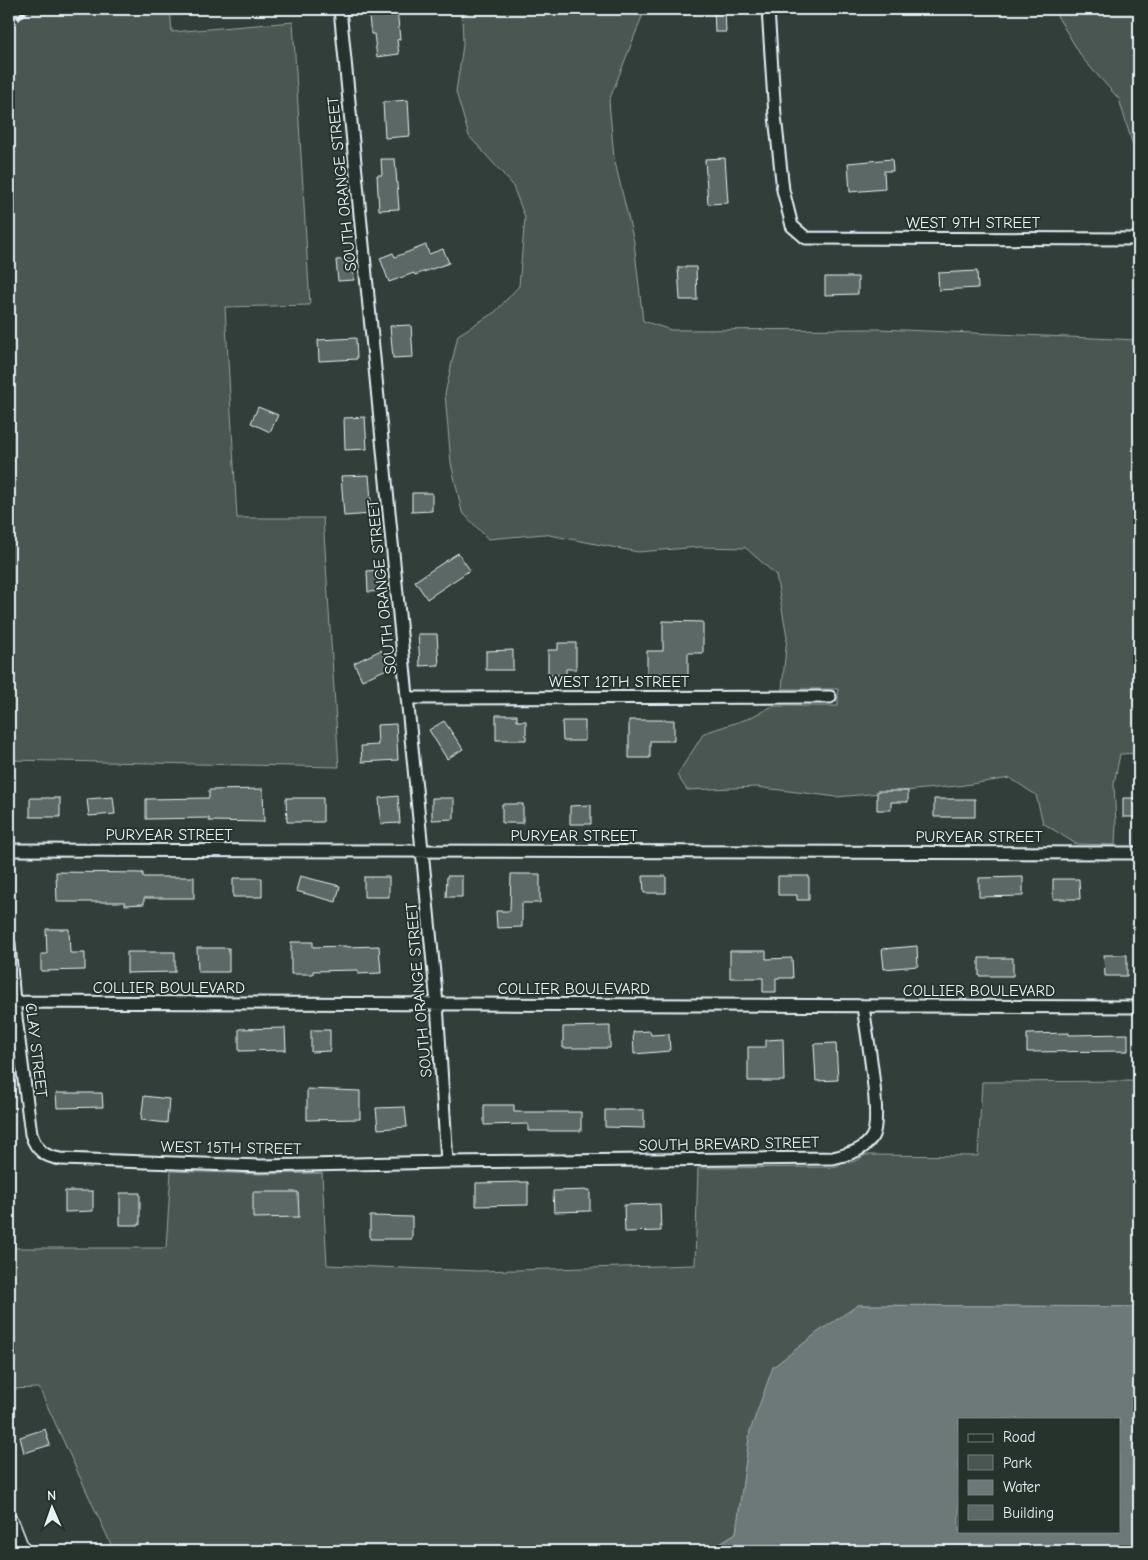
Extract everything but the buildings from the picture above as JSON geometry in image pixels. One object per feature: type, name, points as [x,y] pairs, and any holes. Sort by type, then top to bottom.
[{"type":"main road","points":[[9,1523],[20,1551]]},
{"type":"street","name":"SOUTH ORANGE STREET","points":[[340,9],[438,1004],[447,1162]]},
{"type":"street","name":"WEST 9TH STREET","points":[[768,9],[775,116],[783,190],[792,226],[806,238],[1139,239]]},
{"type":"street","name":"WEST 12TH STREET","points":[[408,698],[830,697]]},
{"type":"street","name":"PURYEAR STREET","points":[[9,850],[1139,853]]},
{"type":"street","name":"CLAY STREET","points":[[9,944],[11,1002],[30,1130]]},
{"type":"street","name":"COLLIER BOULEVARD","points":[[11,1002],[1139,1007]]},
{"type":"street","name":"SOUTH BREVARD STREET","points":[[447,1162],[833,1158],[857,1152],[873,1136],[876,1105],[863,1006]]},
{"type":"street","name":"WEST 15TH STREET","points":[[30,1130],[35,1145],[42,1153],[51,1157],[61,1158],[260,1166],[447,1162]]},
{"type":"green space","points":[[9,9],[170,9],[172,32],[293,22],[310,305],[225,307],[237,518],[323,518],[339,767],[9,760]]},
{"type":"green space","points":[[462,9],[645,9],[609,101],[614,158],[634,242],[643,321],[671,330],[879,329],[1139,340],[1139,753],[1120,754],[1114,784],[1115,845],[1076,844],[1043,823],[1036,795],[1010,778],[958,786],[837,797],[756,787],[687,790],[677,775],[704,733],[747,719],[773,706],[838,706],[838,689],[782,689],[787,637],[776,575],[746,548],[700,547],[638,552],[544,534],[488,539],[462,512],[451,463],[445,394],[458,335],[495,312],[519,286],[525,217],[512,184],[469,136],[456,92],[463,45]]},
{"type":"green space","points":[[1057,9],[1139,9],[1139,166],[1119,99],[1083,59],[1056,14]]},
{"type":"green space","points":[[1139,1081],[1139,1307],[858,1305],[750,1431],[736,1533],[707,1551],[114,1551],[39,1388],[9,1389],[9,1248],[166,1248],[171,1171],[260,1174],[322,1173],[327,1265],[478,1271],[695,1265],[698,1168],[833,1167],[858,1160],[865,1155],[978,1156],[982,1082]]},
{"type":"water","points":[[858,1305],[1139,1307],[1139,1551],[707,1551],[736,1533],[750,1431],[773,1367],[818,1332]]},
{"type":"railway","points":[[9,26],[28,9]]}]
